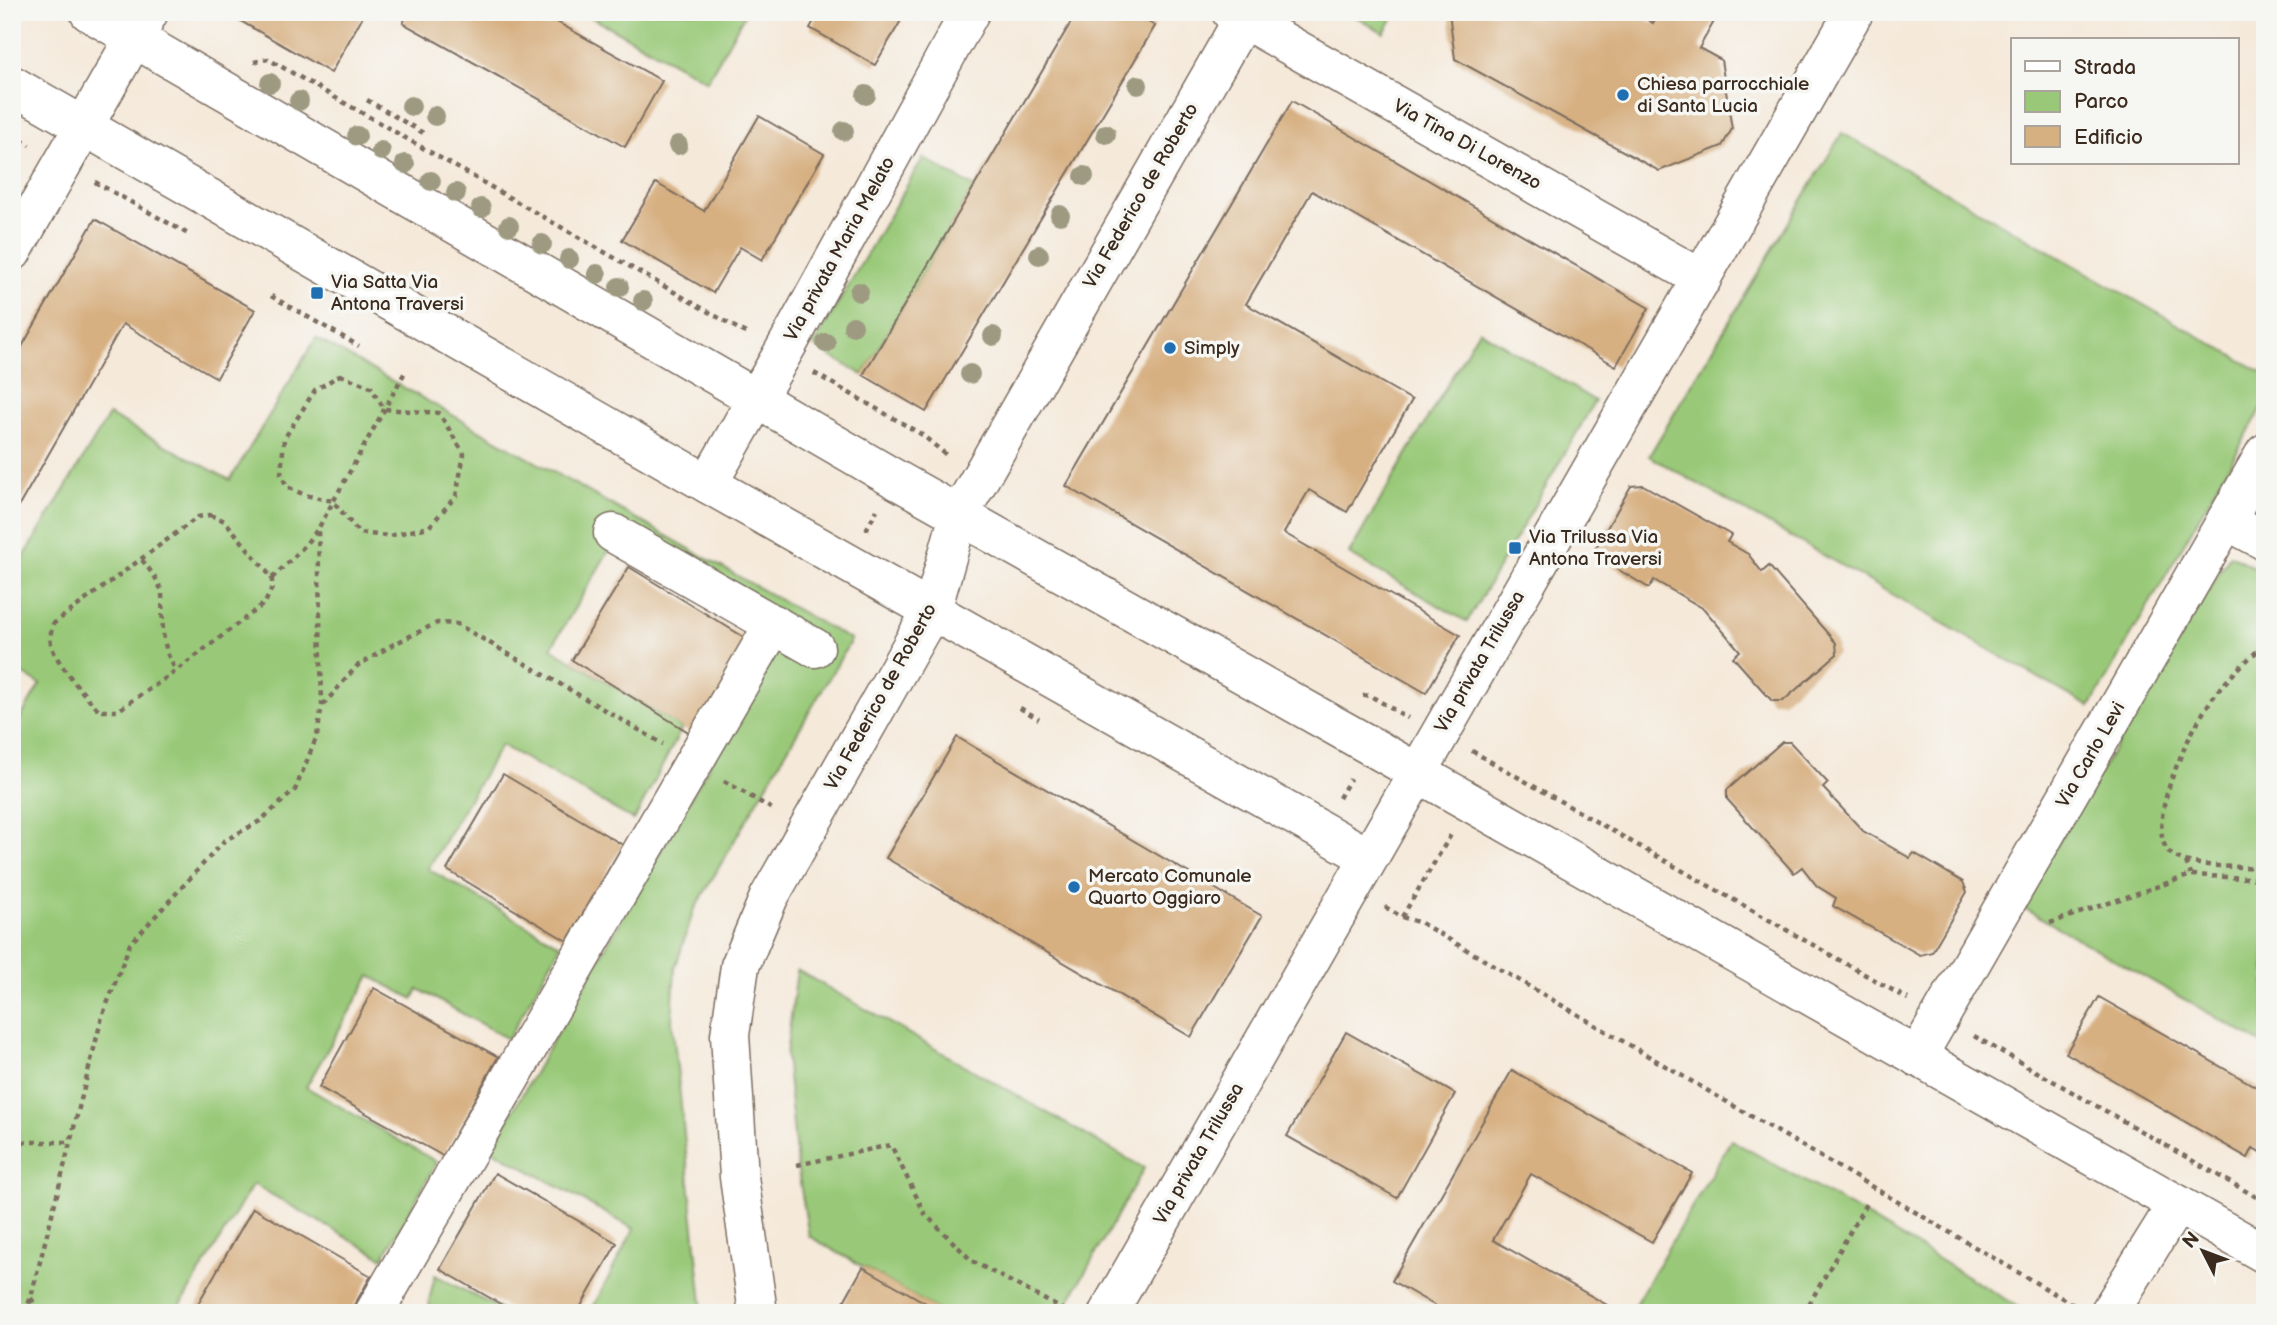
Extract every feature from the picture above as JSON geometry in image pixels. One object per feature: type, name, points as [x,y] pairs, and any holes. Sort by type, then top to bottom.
[{"type":"street","points":[[89,12],[142,25],[758,398],[959,515],[2265,1254]]},
{"type":"street","name":"Via privata Maria Melato","points":[[708,484],[970,12]]},
{"type":"street","name":"Via privata Trilussa","points":[[1108,1313],[1854,12]]},
{"type":"street","name":"Via Tina Di Lorenzo","points":[[1240,14],[1702,279]]},
{"type":"street","name":"Via Federico de Roberto","points":[[758,1313],[740,1177],[730,1035],[740,966],[769,897],[932,610],[959,515],[1240,14]]},
{"type":"street","points":[[12,252],[142,25]]},
{"type":"street","points":[[12,85],[708,484],[1368,856]]},
{"type":"street","name":"Via Carlo Levi","points":[[1917,1057],[2265,453]]},
{"type":"street","points":[[2226,520],[2265,541]]},
{"type":"street","points":[[613,533],[815,648]]},
{"type":"street","points":[[375,1312],[774,624]]},
{"type":"street","points":[[2094,1310],[2177,1204]]},
{"type":"path","points":[[243,64],[268,59],[753,338]]},
{"type":"path","points":[[366,100],[425,134]]},
{"type":"path","points":[[12,135],[34,148]]},
{"type":"path","points":[[271,296],[359,346]]},
{"type":"path","points":[[804,368],[921,434],[951,459]]},
{"type":"path","points":[[272,578],[318,529],[405,372]]},
{"type":"path","points":[[340,375],[371,387],[384,409],[439,413],[464,454],[456,496],[429,527],[388,537],[359,533],[333,500],[305,495],[287,487],[281,474],[284,439],[316,390],[340,375]]},
{"type":"path","points":[[210,515],[225,521],[272,578],[272,588],[265,603],[176,671],[117,711],[100,711],[52,649],[50,636],[53,624],[142,560],[198,517],[210,515]]},
{"type":"path","points":[[25,1313],[102,1017],[130,944],[224,841],[260,821],[295,790],[317,736],[322,705],[318,529]]},
{"type":"path","points":[[142,560],[162,591],[163,634],[167,653],[176,671]]},
{"type":"path","points":[[322,705],[357,666],[437,623],[457,624],[809,829]]},
{"type":"path","points":[[2265,646],[2217,692],[2180,756],[2161,813],[2162,843],[2171,854],[2186,862],[2265,867]]},
{"type":"path","points":[[1321,830],[1390,708]]},
{"type":"path","points":[[1493,762],[1916,1004]]},
{"type":"path","points":[[1452,833],[1402,917],[1421,923],[2094,1310]]},
{"type":"path","points":[[2186,862],[2191,875]]},
{"type":"path","points":[[2050,923],[2191,875],[2265,879]]},
{"type":"path","points":[[1964,1031],[2265,1202]]},
{"type":"path","points":[[12,1142],[69,1142]]},
{"type":"path","points":[[797,1166],[891,1145],[925,1214],[972,1261],[1064,1310]]},
{"type":"path","points":[[1804,1313],[1866,1204]]},
{"type":"path","points":[[31,1297],[40,1313]]},
{"type":"green space","points":[[582,12],[746,12],[707,81]]},
{"type":"green space","points":[[1348,12],[1396,12],[1384,33]]},
{"type":"green space","points":[[1842,133],[2265,374],[2265,403],[2090,707],[1649,456]]},
{"type":"green space","points":[[923,158],[974,187],[863,375],[813,346]]},
{"type":"green space","points":[[1479,330],[1595,401],[1467,622],[1349,554]]},
{"type":"green space","points":[[316,338],[851,640],[693,912],[675,969],[672,1020],[703,1313],[590,1313],[634,1229],[491,1149],[776,648],[620,532],[551,648],[682,728],[634,820],[501,745],[428,869],[561,945],[508,1039],[418,989],[413,999],[370,976],[306,1087],[437,1162],[383,1258],[253,1184],[180,1306],[191,1313],[12,1313],[12,733],[40,684],[12,668],[12,577],[109,415],[230,480]]},
{"type":"green space","points":[[2230,555],[2265,573],[2265,1045],[2020,906]]},
{"type":"green space","points":[[797,970],[1144,1168],[1062,1313],[943,1313],[809,1236],[797,1165],[786,1055]]},
{"type":"green space","points":[[1731,1140],[1861,1213],[2028,1313],[1630,1313]]},
{"type":"green space","points":[[435,1275],[507,1313],[431,1313],[429,1301]]},
{"type":"building","points":[[232,12],[356,12],[363,16],[331,73],[230,15]]},
{"type":"building","points":[[409,12],[539,12],[662,81],[625,147],[403,23]]},
{"type":"building","points":[[819,12],[906,12],[875,65],[810,28]]},
{"type":"building","points":[[1077,12],[1132,12],[1155,26],[926,412],[863,375]]},
{"type":"building","name":"Chiesa parrocchiale di Santa Lucia","points":[[1449,12],[1634,12],[1653,23],[1659,12],[1706,12],[1716,18],[1699,48],[1721,60],[1732,129],[1722,146],[1659,171],[1455,59]]},
{"type":"building","points":[[1292,101],[1649,308],[1616,366],[1312,191],[1246,304],[1412,400],[1347,512],[1309,490],[1284,533],[1460,635],[1426,693],[1066,486]]},
{"type":"building","points":[[759,116],[824,154],[762,260],[740,247],[713,293],[622,240],[656,183],[704,211]]},
{"type":"building","points":[[95,219],[255,310],[217,378],[123,324],[12,518],[12,364]]},
{"type":"building","points":[[1643,485],[1731,535],[1727,542],[1748,554],[1762,572],[1769,566],[1836,643],[1837,654],[1783,701],[1772,701],[1733,657],[1740,651],[1704,609],[1654,580],[1649,588],[1599,558],[1595,549],[1631,486]]},
{"type":"building","points":[[629,567],[752,642],[695,736],[572,660]]},
{"type":"building","name":"Mercato Comunale Quarto Oggiaro","points":[[957,737],[1262,916],[1191,1037],[886,858]]},
{"type":"building","points":[[1782,742],[1790,742],[1828,783],[1823,788],[1863,831],[1910,858],[1914,853],[1963,882],[1967,892],[1932,952],[1920,955],[1833,906],[1836,898],[1817,886],[1802,867],[1794,873],[1727,799],[1727,790]]},
{"type":"building","points":[[503,774],[623,845],[567,941],[447,870]]},
{"type":"building","points":[[374,988],[498,1057],[443,1156],[319,1087]]},
{"type":"building","points":[[2099,997],[2265,1092],[2265,1155],[2253,1148],[2248,1158],[2066,1053]]},
{"type":"building","points":[[1346,1032],[1455,1094],[1397,1198],[1287,1136]]},
{"type":"building","points":[[1512,1070],[1692,1173],[1652,1242],[1531,1174],[1493,1240],[1614,1309],[1611,1313],[1448,1313],[1392,1281]]},
{"type":"building","points":[[495,1173],[617,1243],[577,1313],[516,1313],[440,1269]]},
{"type":"building","points":[[253,1208],[371,1276],[350,1313],[205,1313],[196,1307]]},
{"type":"building","points":[[863,1267],[943,1313],[860,1313],[843,1303]]},
{"type":"place","name":"Chiesa parrocchiale di Santa Lucia","points":[[1623,95]]},
{"type":"place","name":"Via Satta Via Antona Traversi","points":[[317,293]]},
{"type":"place","name":"Simply","points":[[1170,348]]},
{"type":"place","name":"Via Trilussa Via Antona Traversi","points":[[1515,548]]},
{"type":"place","name":"Mercato Comunale Quarto Oggiaro","points":[[1074,887]]}]
